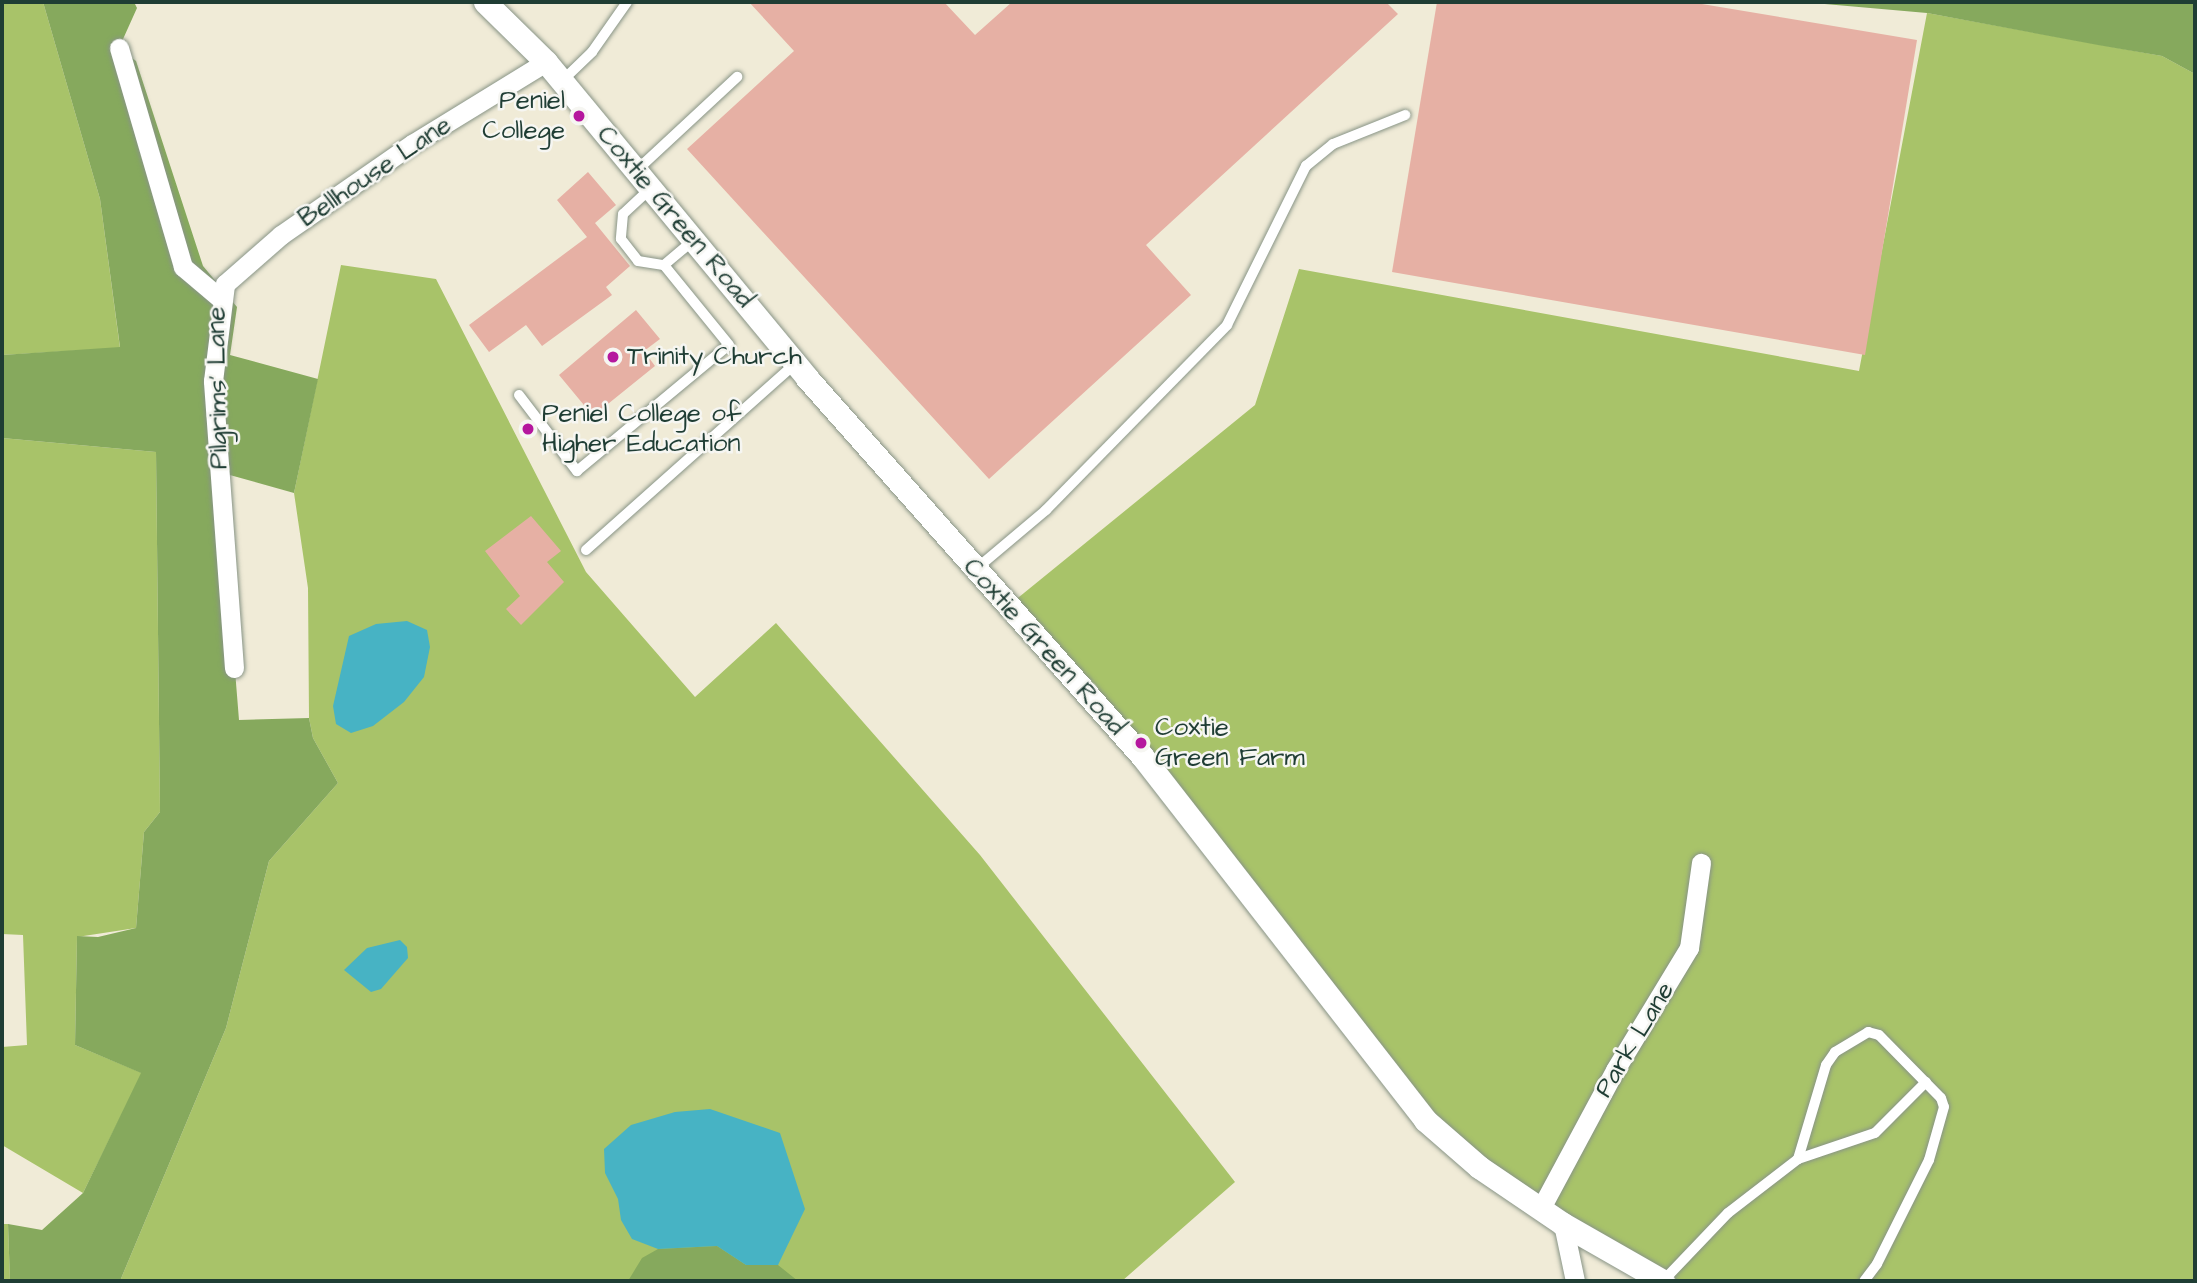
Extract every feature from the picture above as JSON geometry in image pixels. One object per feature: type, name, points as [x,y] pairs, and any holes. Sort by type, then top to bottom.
[{"type":"street","name":"Coxtie Green Road","points":[[485,2],[546,62],[795,363],[1142,756],[1424,1120],[1479,1167],[1563,1224],[1663,1281]]},
{"type":"street","name":"Pilgrims' Lane","points":[[118,48],[183,267],[222,300],[213,381],[234,668]]},
{"type":"street","name":"Bellhouse Lane","points":[[222,300],[225,284],[281,235],[412,144],[546,62]]},
{"type":"street","name":"Park Lane","points":[[1541,1208],[1615,1070],[1689,948],[1701,863]]},
{"type":"street","points":[[1563,1224],[1575,1281]]},
{"type":"lane","points":[[562,81],[592,52],[627,2]]},
{"type":"lane","points":[[519,395],[577,471],[729,345],[664,265],[638,261],[621,239],[623,215],[644,179],[737,77]]},
{"type":"lane","points":[[975,569],[1046,510],[1227,326],[1306,166],[1333,144],[1405,115]]},
{"type":"lane","points":[[664,265],[694,240]]},
{"type":"lane","points":[[586,550],[795,363]]},
{"type":"lane","points":[[1798,1159],[1826,1065],[1854,1038],[1868,1032],[1879,1035],[1926,1082],[1944,1107],[1929,1160],[1877,1264],[1864,1281]]},
{"type":"lane","points":[[1663,1281],[1728,1213],[1798,1159],[1875,1132],[1926,1082]]},
{"type":"green space","points":[[2,2],[43,2],[100,199],[120,348],[2,355]]},
{"type":"green space","points":[[43,2],[134,2],[137,8],[119,48],[136,61],[203,266],[237,307],[230,355],[318,379],[294,493],[219,472],[239,720],[309,718],[313,738],[338,783],[269,861],[226,1028],[120,1281],[10,1281],[8,1224],[42,1230],[83,1193],[141,1073],[75,1045],[77,936],[98,937],[136,928],[144,832],[160,812],[156,452],[2,438],[2,355],[120,347],[100,199]]},
{"type":"green space","points":[[1802,2],[2195,2],[2195,74],[2162,56],[1927,13]]},
{"type":"green space","points":[[1927,13],[2162,56],[2195,74],[2195,1281],[1648,1281],[1479,1167],[1008,606],[1255,405],[1299,269],[1859,371]]},
{"type":"green space","points":[[341,265],[436,279],[586,572],[695,697],[776,623],[980,855],[1235,1182],[1122,1281],[120,1281],[226,1028],[269,861],[338,783],[313,738],[309,718],[308,588],[294,493]]},
{"type":"green space","points":[[2,438],[156,452],[160,812],[144,832],[136,928],[77,937],[75,1045],[142,1073],[83,1193],[2,1145],[2,1047],[27,1045],[23,935],[2,934]]},
{"type":"green space","points":[[2,1224],[8,1224],[10,1281],[2,1281]]},
{"type":"green space","points":[[717,1246],[746,1265],[778,1265],[798,1281],[628,1281],[642,1258],[658,1249]]},
{"type":"water","points":[[407,621],[427,630],[430,647],[424,677],[404,702],[373,726],[351,733],[336,724],[333,706],[349,636],[376,624]]},
{"type":"water","points":[[400,940],[407,947],[408,958],[381,989],[371,992],[344,970],[367,948]]},
{"type":"water","points":[[710,1109],[780,1133],[805,1209],[778,1265],[746,1265],[717,1246],[658,1249],[632,1239],[621,1220],[618,1199],[605,1173],[604,1149],[631,1125],[675,1112]]},
{"type":"building","points":[[749,2],[944,2],[975,35],[1012,2],[1386,2],[1398,14],[1146,245],[1191,295],[989,479],[687,149],[794,51]]},
{"type":"building","points":[[1437,2],[1690,2],[1917,40],[1865,355],[1392,272]]},
{"type":"building","points":[[588,172],[616,205],[595,223],[630,266],[606,287],[612,295],[542,346],[526,325],[489,352],[469,325],[587,237],[557,200]]},
{"type":"building","points":[[636,310],[660,339],[644,351],[655,366],[593,416],[559,375]]},
{"type":"building","points":[[531,516],[561,551],[547,562],[564,582],[521,625],[506,609],[520,596],[485,551]]},
{"type":"place","name":"Peniel College","points":[[579,116]]},
{"type":"place","name":"Trinity Church","points":[[613,357]]},
{"type":"place","name":"Peniel College of Higher Education","points":[[528,429]]},
{"type":"place","name":"Coxtie Green Farm","points":[[1141,743]]}]
